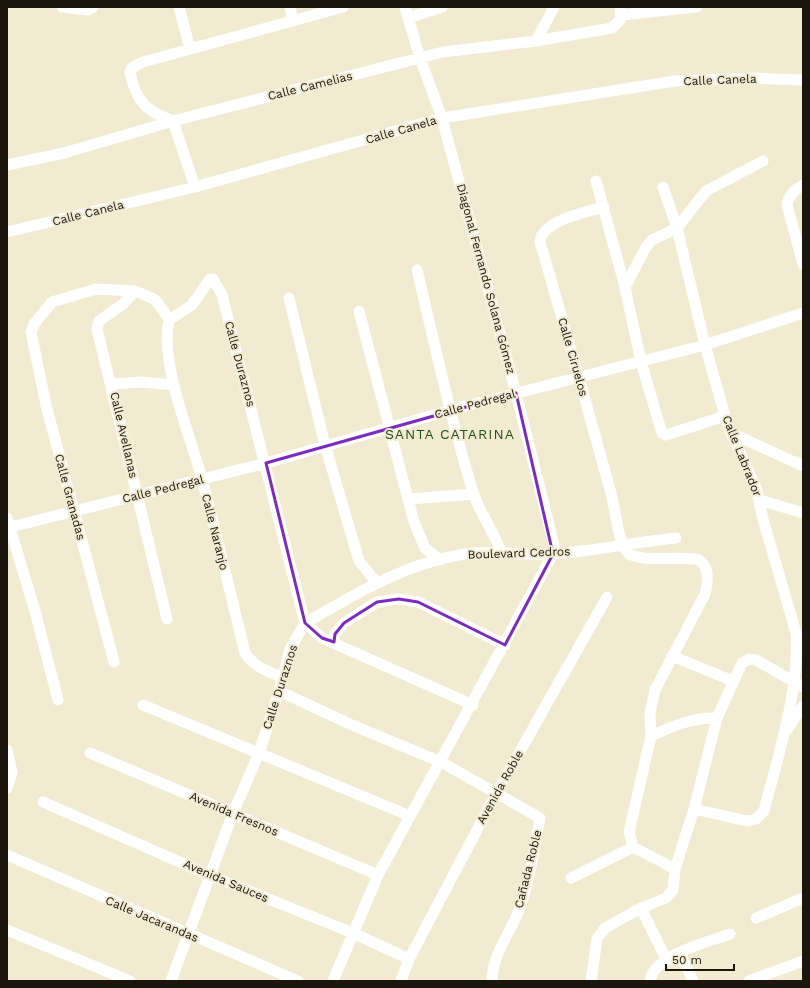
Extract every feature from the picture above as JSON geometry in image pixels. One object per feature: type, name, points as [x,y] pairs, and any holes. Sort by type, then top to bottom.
[{"type":"street","points":[[62,7],[88,10],[93,7]]},
{"type":"street","points":[[179,7],[190,49]]},
{"type":"street","points":[[290,7],[293,20]]},
{"type":"street","points":[[195,187],[173,122],[148,110],[141,103],[130,72],[133,67],[143,62],[343,7]]},
{"type":"street","points":[[407,12],[442,7]]},
{"type":"street","points":[[536,41],[554,7]]},
{"type":"street","name":"Calle Camelias","points":[[7,165],[102,143],[173,122],[443,52],[488,45],[536,41],[606,29],[620,16],[696,7]]},
{"type":"street","name":"Diagonal Fernando Solana Gómez","points":[[407,12],[420,58],[442,118],[516,393],[554,545],[553,554]]},
{"type":"street","name":"Calle Canela","points":[[7,232],[195,187],[442,118],[675,81],[752,78],[803,80]]},
{"type":"street","points":[[625,287],[646,247],[657,237],[678,228],[706,191],[763,160]]},
{"type":"street","points":[[596,181],[625,287],[641,362],[662,433],[666,435],[725,416]]},
{"type":"street","points":[[803,185],[794,191],[788,198],[788,212],[803,264]]},
{"type":"street","name":"Calle Labrador","points":[[663,187],[678,228],[706,345],[725,416],[760,500],[763,519],[800,651],[798,684],[783,737]]},
{"type":"street","name":"Calle Ciruelos","points":[[604,208],[580,213],[547,228],[541,237],[540,242],[615,508],[622,546]]},
{"type":"street","points":[[417,270],[451,410],[474,494],[480,512],[495,536],[501,552]]},
{"type":"street","name":"Calle Duraznos","points":[[169,320],[192,305],[207,283],[213,279],[222,295],[266,463],[305,623],[290,649],[279,691],[259,753],[233,813],[171,981]]},
{"type":"street","name":"Calle Granadas","points":[[114,662],[46,405],[31,332],[34,324],[52,302],[96,289],[135,291]]},
{"type":"street","points":[[135,291],[154,299],[169,320]]},
{"type":"street","name":"Calle Avellanas","points":[[135,291],[123,304],[99,321],[97,329],[112,384],[167,619]]},
{"type":"street","points":[[289,298],[325,445],[359,561],[376,582]]},
{"type":"street","points":[[359,312],[414,522],[422,544],[440,560]]},
{"type":"street","name":"Calle Pedregal","points":[[8,525],[74,512],[266,463],[451,410],[579,376],[706,345],[803,312]]},
{"type":"street","name":"Calle Naranjo","points":[[169,320],[166,338],[174,386],[202,479],[245,653],[251,661],[259,667],[282,677]]},
{"type":"street","points":[[112,384],[142,382],[174,386]]},
{"type":"street","points":[[731,433],[803,466]]},
{"type":"street","points":[[408,499],[474,494]]},
{"type":"street","points":[[760,500],[803,513]]},
{"type":"street","points":[[8,525],[35,611],[58,700]]},
{"type":"street","name":"Boulevard Cedros","points":[[305,623],[376,582],[440,560],[482,552],[501,552],[517,555],[553,554],[676,538]]},
{"type":"street","points":[[622,546],[629,554],[642,557],[694,559],[703,562],[707,570],[708,582],[705,594],[672,656],[652,702],[651,736],[629,832],[633,847],[675,869]]},
{"type":"street","points":[[333,981],[378,875],[473,705],[553,554]]},
{"type":"street","name":"Avenida Roble","points":[[404,978],[409,959],[496,794],[607,597]]},
{"type":"street","points":[[334,642],[337,630],[344,623],[377,602],[399,599],[418,602],[505,645]]},
{"type":"street","points":[[305,623],[322,638],[334,642],[473,705]]},
{"type":"street","points":[[672,656],[733,681]]},
{"type":"street","points":[[591,981],[597,939],[604,928],[641,908],[666,898],[673,890],[675,869],[694,809],[717,718],[742,663],[749,659],[756,660],[798,684]]},
{"type":"street","name":"Cañada Roble","points":[[279,691],[352,725],[441,762],[540,818],[523,897],[518,911],[494,960],[492,981]]},
{"type":"street","points":[[143,705],[410,816]]},
{"type":"street","points":[[694,809],[747,821],[756,819],[764,811],[783,737],[803,706]]},
{"type":"street","points":[[651,736],[691,720],[702,717],[717,718]]},
{"type":"street","points":[[7,750],[12,772],[7,788]]},
{"type":"street","name":"Avenida Fresnos","points":[[90,753],[378,875]]},
{"type":"street","name":"Avenida Sauces","points":[[43,802],[210,875],[353,933],[409,959]]},
{"type":"street","points":[[571,878],[633,847]]},
{"type":"street","name":"Calle Jacarandas","points":[[7,855],[298,981]]},
{"type":"street","points":[[756,918],[803,898]]},
{"type":"street","points":[[641,908],[666,959]]},
{"type":"street","points":[[7,930],[130,981]]},
{"type":"street","points":[[650,981],[651,975],[666,959],[730,934]]},
{"type":"street","points":[[680,953],[693,981]]},
{"type":"street","points":[[756,980],[803,961]]},
{"type":"highlighted area","points":[[516,393],[553,554],[505,645],[418,602],[399,599],[377,602],[344,623],[335,634],[334,642],[322,638],[305,623],[266,463]]},
{"type":"district","name":"SANTA CATARINA","points":[[450,434]]}]
